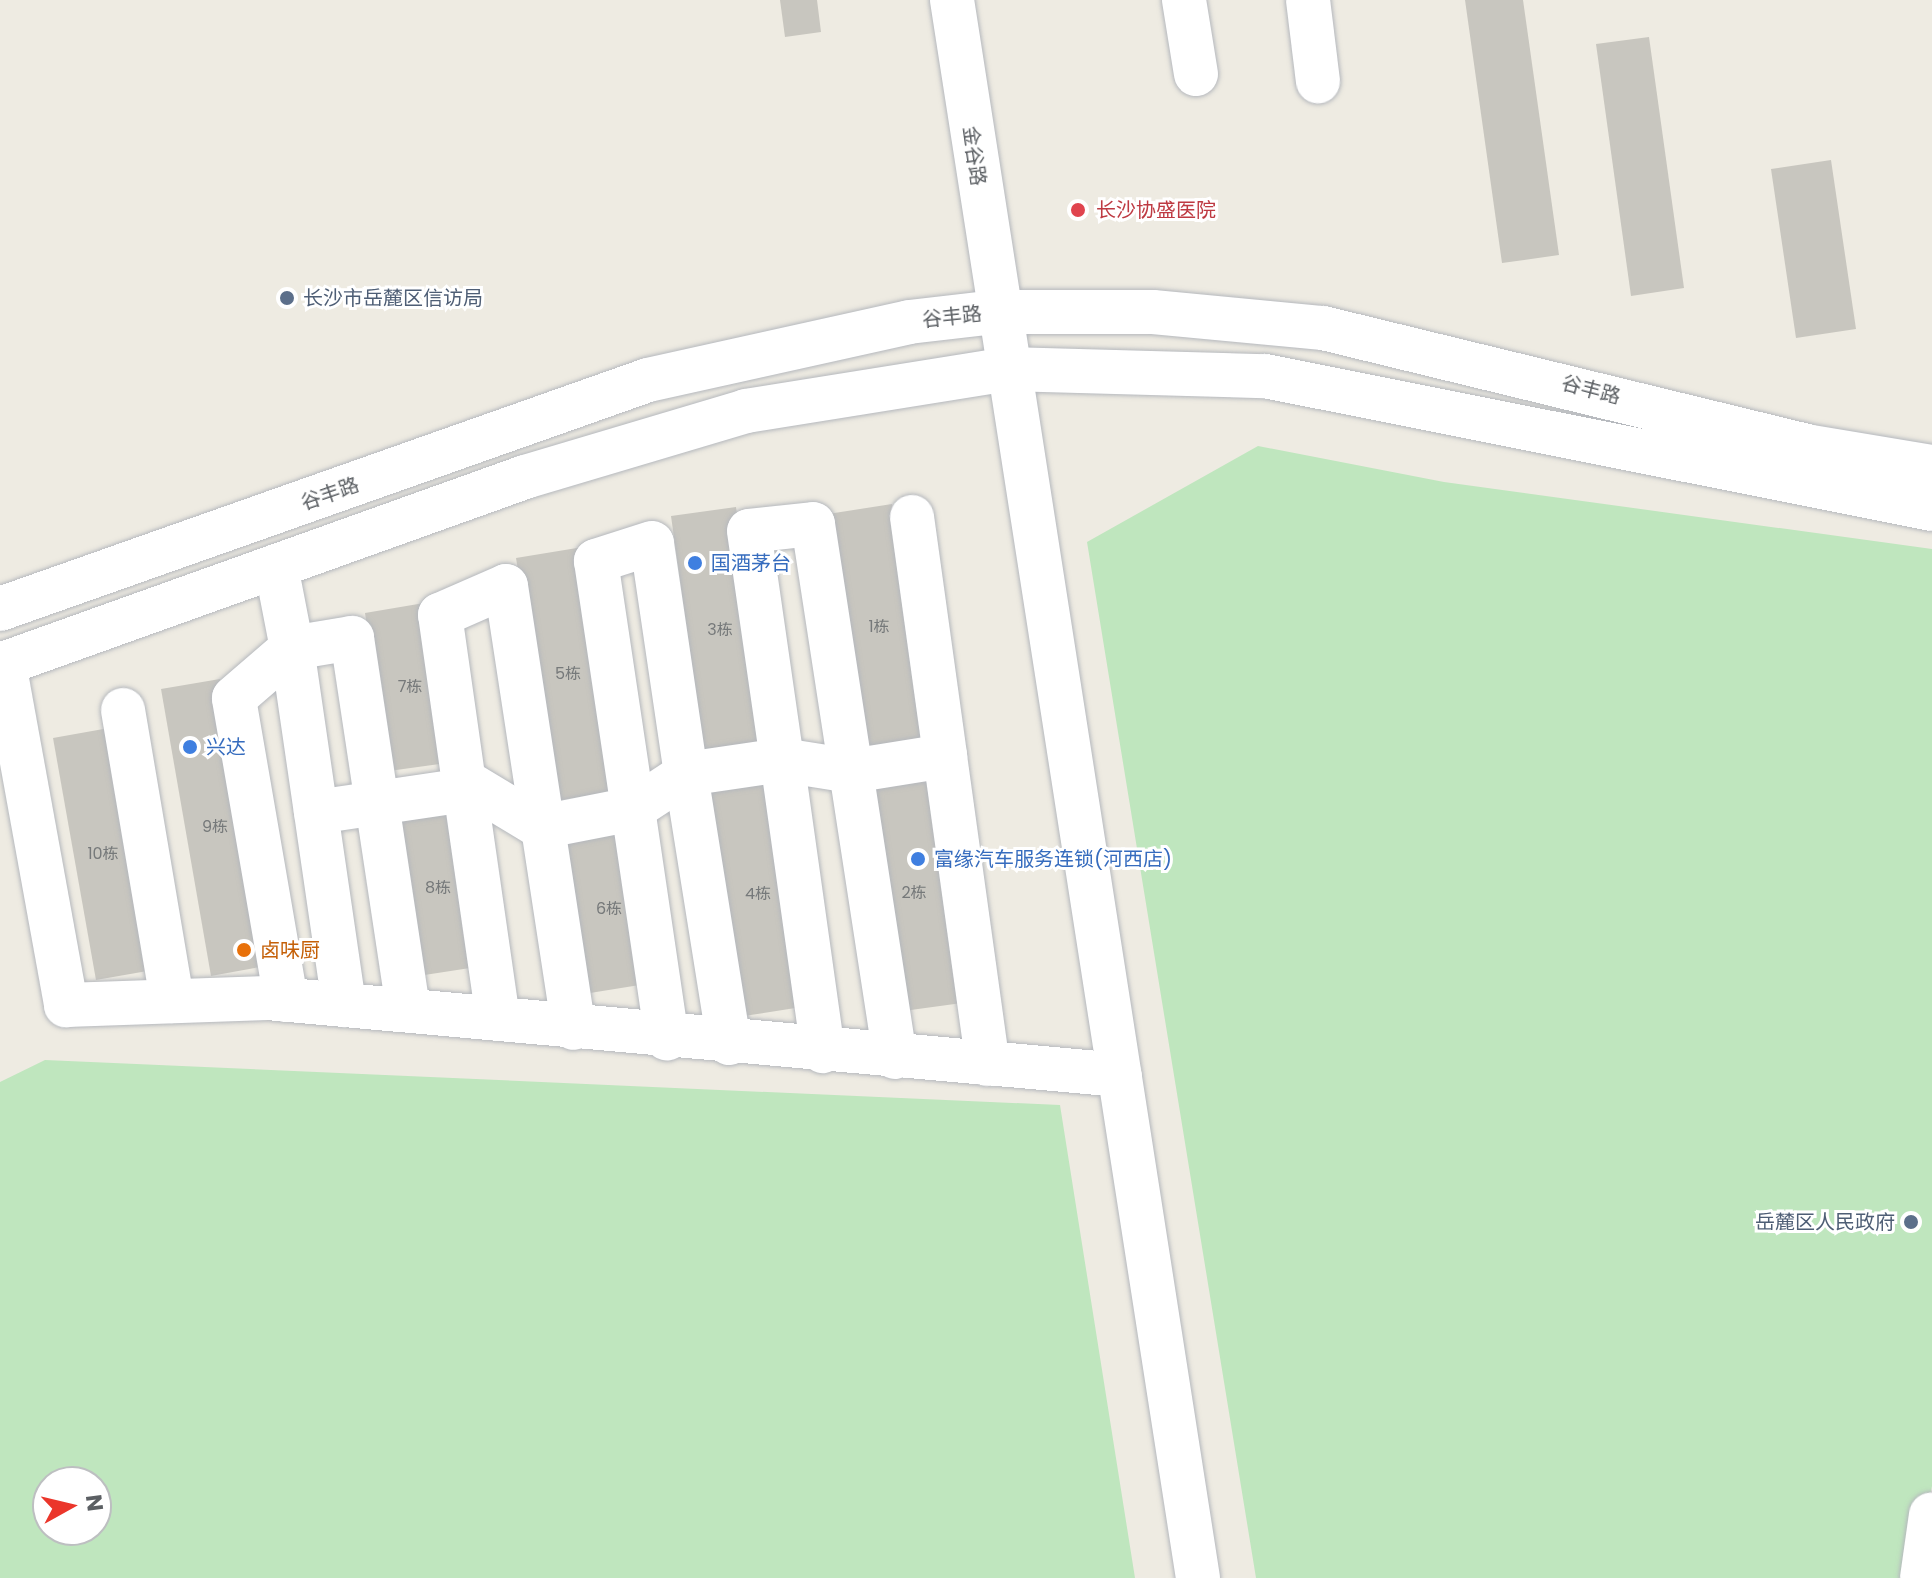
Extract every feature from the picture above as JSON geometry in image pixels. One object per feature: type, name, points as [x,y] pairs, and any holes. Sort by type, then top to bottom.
[{"type":"street","name":"金谷路","points":[[952,0],[995,312],[1007,369],[1198,1578]]},
{"type":"street","points":[[1184,0],[1196,74]]},
{"type":"street","points":[[1308,0],[1318,81]]},
{"type":"street","name":"谷丰路","points":[[0,609],[648,380],[909,322],[995,312],[1153,312],[1323,328],[1806,446],[1932,467]]},
{"type":"street","points":[[1120,1075],[667,1038],[286,1000],[66,1005],[2,664],[525,477],[746,411],[1007,369],[1265,376],[1932,509]]},
{"type":"street","points":[[912,517],[988,1064]]},
{"type":"street","points":[[823,1051],[749,531],[813,524],[895,1057]]},
{"type":"street","points":[[667,1038],[596,561],[652,543],[729,1043]]},
{"type":"street","points":[[276,566],[292,648],[344,1005]]},
{"type":"street","points":[[498,1019],[440,615],[506,586],[574,1028]]},
{"type":"street","points":[[286,1000],[234,698],[292,648],[352,638],[408,1010]]},
{"type":"street","points":[[123,710],[172,1001]]},
{"type":"street","points":[[316,812],[464,785],[541,827],[633,809],[686,774],[782,760],[851,771],[945,756]]},
{"type":"street","points":[[1922,1578],[1931,1515]]},
{"type":"green space","points":[[1258,446],[1444,482],[1932,549],[1932,1486],[1912,1578],[1256,1578],[1087,542]]},
{"type":"green space","points":[[45,1060],[1060,1105],[1135,1578],[0,1578],[0,1082]]},
{"type":"building","points":[[780,0],[817,0],[821,32],[785,37]]},
{"type":"building","points":[[1465,0],[1523,0],[1559,255],[1502,263]]},
{"type":"building","points":[[1649,37],[1684,288],[1631,296],[1596,44]]},
{"type":"building","points":[[1831,160],[1856,329],[1796,338],[1771,169]]},
{"type":"building","points":[[892,504],[929,740],[865,750],[828,514]]},
{"type":"building","points":[[736,507],[769,743],[704,752],[671,516]]},
{"type":"building","points":[[583,547],[620,791],[554,801],[516,558]]},
{"type":"building","points":[[430,602],[454,762],[389,771],[365,613]]},
{"type":"building","points":[[220,679],[271,965],[211,976],[161,689]]},
{"type":"building","points":[[109,728],[153,970],[96,980],[53,738]]},
{"type":"building","points":[[773,771],[808,1006],[744,1016],[708,781]]},
{"type":"building","points":[[932,774],[962,1003],[896,1012],[866,782]]},
{"type":"building","points":[[458,800],[483,966],[418,976],[393,809]]},
{"type":"building","points":[[628,825],[652,983],[590,993],[566,835]]},
{"type":"place","name":"长沙协盛医院","points":[[1078,210]]},
{"type":"place","name":"长沙市岳麓区信访局","points":[[287,298]]},
{"type":"place","name":"国酒茅台","points":[[695,563]]},
{"type":"place","name":"兴达","points":[[190,747]]},
{"type":"place","name":"富缘汽车服务连锁(河西店)","points":[[918,859]]},
{"type":"place","name":"卤味厨","points":[[244,950]]},
{"type":"place","name":"岳麓区人民政府","points":[[1911,1222]]}]
